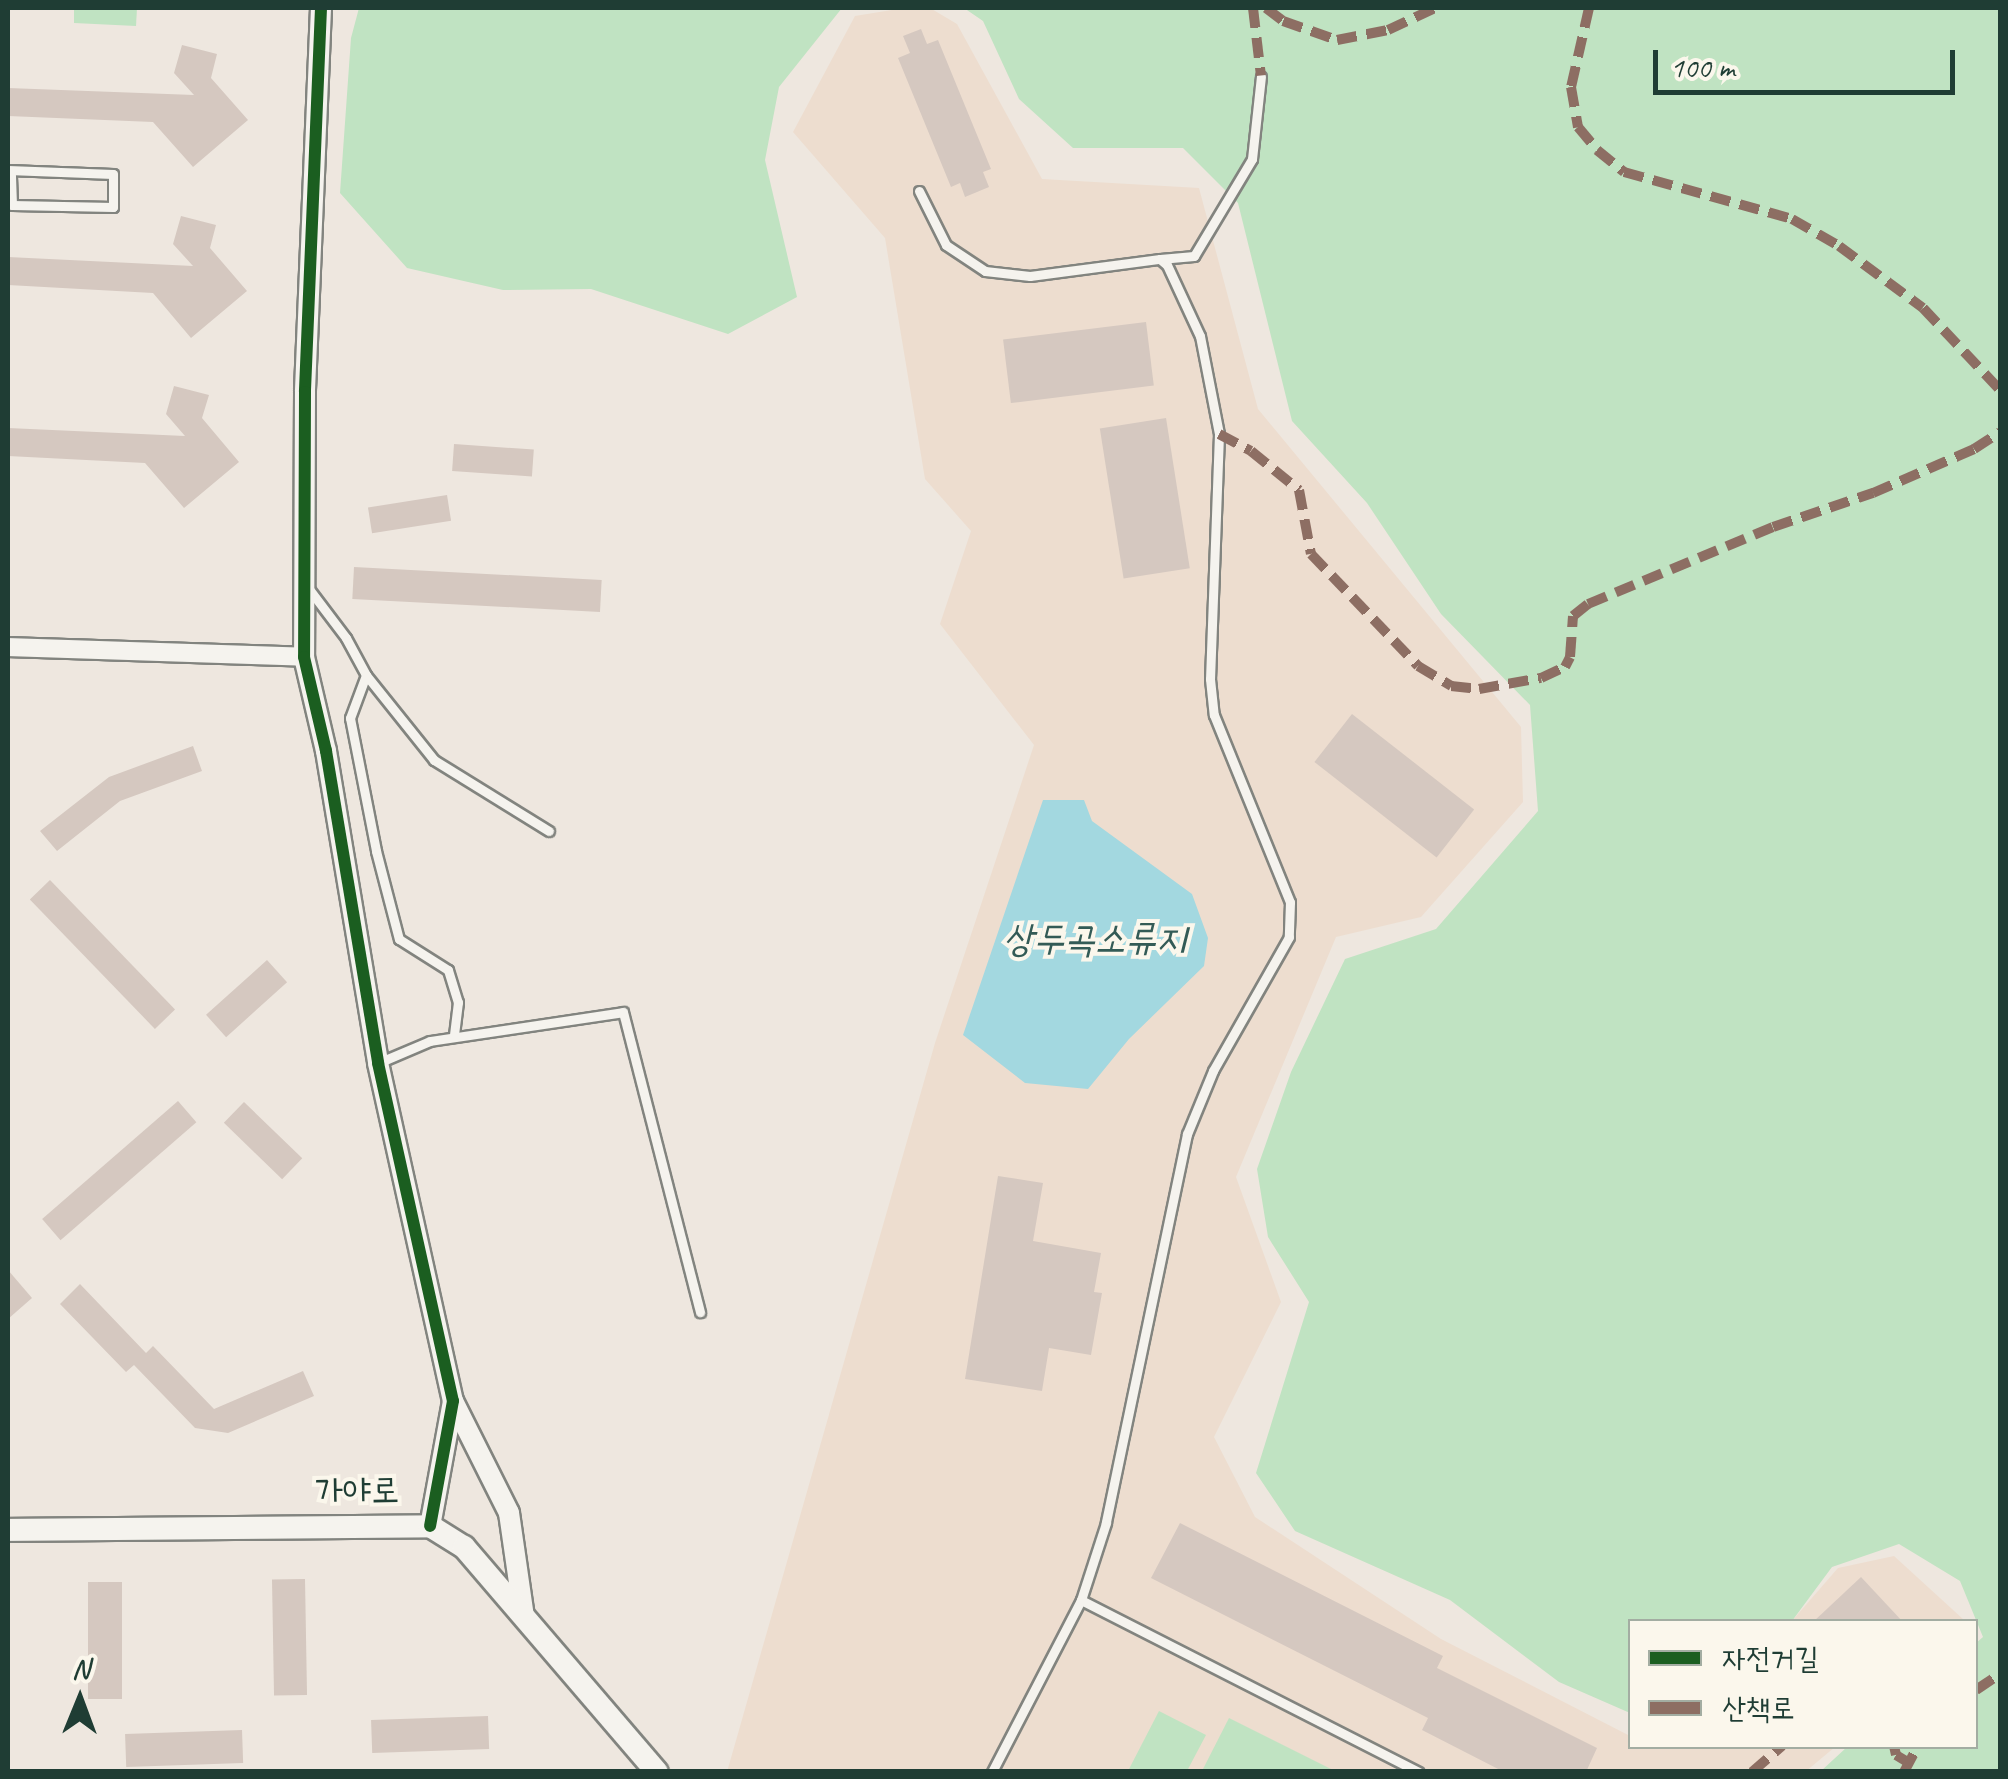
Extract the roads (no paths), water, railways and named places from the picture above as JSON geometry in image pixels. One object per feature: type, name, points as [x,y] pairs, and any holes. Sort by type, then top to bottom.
[{"type":"main road","name":"가야로","points":[[8,1530],[430,1526],[464,1547],[658,1772]]},
{"type":"street","points":[[321,8],[305,392],[304,657],[326,752],[378,1063],[453,1401],[509,1512],[524,1616]]},
{"type":"street","points":[[8,647],[304,657]]},
{"type":"street","points":[[430,1526],[453,1401]]},
{"type":"lane","points":[[919,191],[946,245],[986,270],[1030,276],[1194,256],[1252,159],[1261,76]]},
{"type":"lane","points":[[10,171],[114,174],[114,207],[12,205],[10,171]]},
{"type":"lane","points":[[992,1772],[1081,1600],[1106,1523],[1186,1134],[1213,1071],[1289,937],[1290,902],[1214,716],[1210,660],[1219,434],[1200,336],[1168,265],[1160,259]]},
{"type":"lane","points":[[304,583],[346,638],[366,676],[434,760],[550,831]]},
{"type":"lane","points":[[366,676],[350,718],[376,850],[399,939],[448,970],[458,1002],[454,1037]]},
{"type":"lane","points":[[378,1063],[430,1040],[623,1012],[700,1312]]},
{"type":"lane","points":[[1081,1600],[1420,1772]]},
{"type":"water","name":"상두곡소류지","points":[[1043,800],[1084,800],[1092,821],[1192,894],[1208,938],[1204,966],[1129,1039],[1088,1089],[1025,1083],[963,1035]]}]
